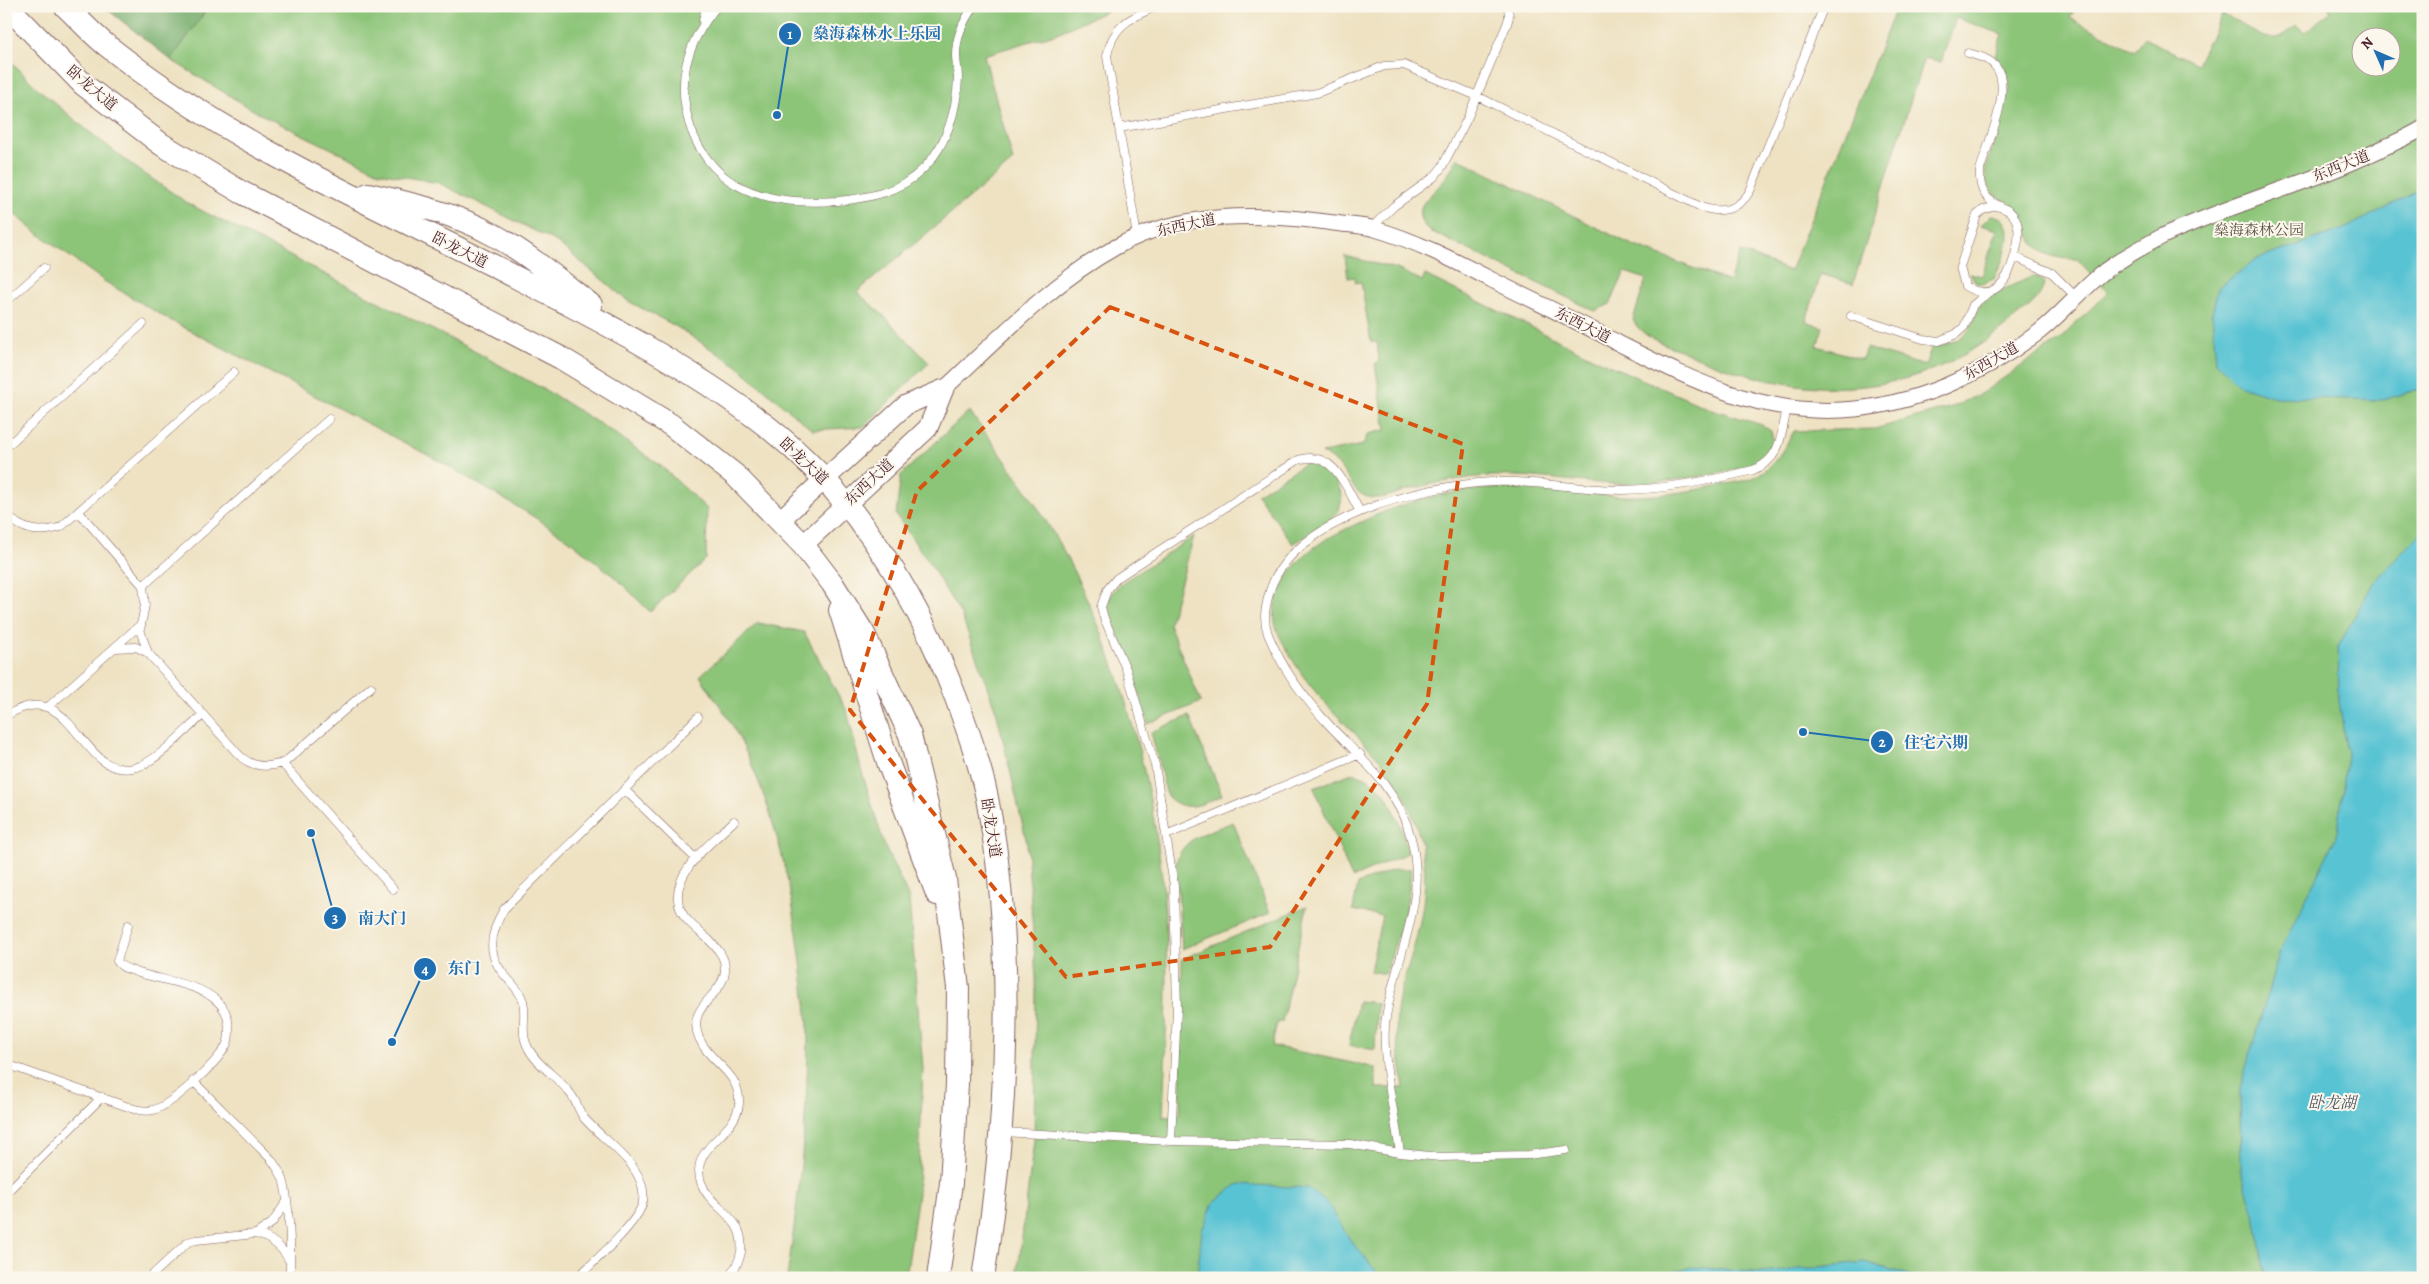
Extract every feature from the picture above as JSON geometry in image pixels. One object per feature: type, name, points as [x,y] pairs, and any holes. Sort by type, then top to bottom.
[{"type":"main road","name":"卧龙大道","points":[[7,6],[84,85],[161,144],[241,192],[561,358],[671,425],[735,475],[803,545],[832,583],[864,634],[910,735],[945,879],[958,988],[957,1084],[952,1183],[938,1278]]},
{"type":"main road","name":"卧龙大道","points":[[65,6],[106,46],[182,101],[259,148],[336,186],[422,205],[491,233],[546,270],[642,344],[703,380],[771,430],[824,479],[869,532],[907,590],[939,656],[968,731],[986,797],[998,875],[1005,983],[1001,1132],[997,1185],[983,1278]]},
{"type":"main road","points":[[832,583],[888,762],[950,927]]},
{"type":"street","name":"东西大道","points":[[803,545],[928,428],[944,389],[1046,296],[1085,265],[1137,236],[1176,225],[1217,218],[1279,216],[1371,228],[1413,243],[1475,271],[1699,383],[1787,408],[1840,410],[1896,402],[1944,387],[1992,364],[2040,331],[2106,271],[2163,237],[2205,218],[2352,163],[2423,128]]},
{"type":"street","points":[[780,520],[906,405],[944,389]]},
{"type":"lane","points":[[701,28],[706,6]]},
{"type":"lane","points":[[717,6],[701,28],[689,52],[682,89],[689,123],[696,141],[705,157],[734,184],[770,198],[812,203],[884,194],[907,182],[924,168],[946,134],[957,97],[957,42],[961,27],[974,6]]},
{"type":"lane","points":[[1137,236],[1108,65],[1109,46],[1122,24],[1158,6]]},
{"type":"lane","points":[[1371,228],[1394,206],[1434,177],[1442,167],[1477,96],[1510,18],[1508,6]]},
{"type":"lane","points":[[1119,128],[1317,93],[1384,66],[1404,65],[1477,96],[1700,207],[1713,212],[1725,210],[1745,199],[1750,190],[1824,6]]},
{"type":"lane","points":[[1851,316],[1932,341],[1939,341],[1956,334],[1964,327],[1973,305],[2006,280],[2020,242],[2020,231],[2014,216],[1989,200],[1982,191],[1979,181],[1980,170],[2001,100],[2003,81],[1994,64],[1968,52]]},
{"type":"lane","points":[[1990,292],[1975,292],[1965,286],[1961,277],[1960,266],[1977,215],[1989,207],[2002,207]]},
{"type":"lane","points":[[2015,257],[2052,273],[2077,298]]},
{"type":"lane","points":[[6,302],[44,268]]},
{"type":"lane","points":[[6,447],[143,324]]},
{"type":"lane","points":[[6,514],[22,527],[39,531],[60,527],[234,372]]},
{"type":"lane","points":[[1400,1153],[1386,1054],[1385,1019],[1410,924],[1418,879],[1410,834],[1388,787],[1360,754],[1312,704],[1282,662],[1268,633],[1265,608],[1270,588],[1278,570],[1292,553],[1312,537],[1360,512],[1410,495],[1464,484],[1524,482],[1620,490],[1688,485],[1753,470],[1770,460],[1778,448],[1787,408]]},
{"type":"lane","points":[[143,586],[329,419]]},
{"type":"lane","points":[[1171,1141],[1177,1009],[1174,886],[1155,765],[1126,669],[1101,607],[1107,590],[1117,578],[1298,460],[1317,458],[1331,464],[1338,472],[1360,512]]},
{"type":"lane","points":[[79,512],[143,586],[145,605],[140,624],[141,638],[148,653],[238,754],[249,762],[268,766],[282,763],[294,756],[371,686]]},
{"type":"lane","points":[[49,706],[140,624]]},
{"type":"lane","points":[[111,650],[130,646],[148,653]]},
{"type":"lane","points":[[6,716],[26,706],[49,706],[65,719],[98,756],[117,768],[127,769],[153,759],[203,715]]},
{"type":"lane","points":[[577,1278],[635,1220],[643,1202],[644,1188],[634,1168],[583,1116],[570,1092],[530,1051],[523,1029],[522,998],[497,965],[493,952],[492,938],[496,923],[504,909],[698,718]]},
{"type":"lane","points":[[1166,835],[1360,754]]},
{"type":"lane","points":[[282,763],[392,889]]},
{"type":"lane","points":[[625,790],[696,859]]},
{"type":"lane","points":[[727,1278],[737,1266],[740,1258],[742,1244],[739,1230],[732,1218],[706,1191],[701,1182],[699,1169],[707,1147],[735,1117],[739,1106],[739,1091],[735,1080],[729,1072],[705,1049],[696,1027],[698,1013],[704,1002],[718,988],[724,978],[725,968],[723,957],[715,946],[685,917],[679,906],[677,892],[684,871],[734,821]]},
{"type":"lane","points":[[6,1064],[134,1109],[152,1111],[175,1100],[222,1052],[228,1041],[229,1026],[226,1013],[218,1001],[207,992],[162,981],[119,964],[117,958],[128,925]]},
{"type":"lane","points":[[193,1081],[276,1165],[284,1182],[291,1264],[289,1278]]},
{"type":"lane","points":[[6,1193],[102,1097]]},
{"type":"lane","points":[[1001,1132],[1171,1141],[1350,1144],[1400,1153],[1440,1157],[1528,1155],[1566,1150]]},
{"type":"lane","points":[[256,1234],[265,1230],[276,1219],[286,1201]]},
{"type":"lane","points":[[149,1278],[188,1242],[256,1234],[266,1236],[275,1242],[291,1264]]},
{"type":"highlighted area","points":[[1110,307],[1463,444],[1427,704],[1270,947],[1066,977],[850,710],[917,491]]},
{"type":"green space","points":[[103,6],[209,6],[171,60]]},
{"type":"green space","points":[[209,6],[1118,6],[1055,34],[984,55],[1013,161],[857,292],[885,317],[929,363],[863,427],[812,430],[736,365],[677,327],[628,301],[557,242],[439,183],[379,172],[258,113],[171,60]]},
{"type":"green space","name":"燊海森林公园","points":[[1897,6],[2066,6],[2074,10],[2070,18],[2135,51],[2144,38],[2197,64],[2222,15],[2259,35],[2267,38],[2276,38],[2286,34],[2296,25],[2305,32],[2330,12],[2328,6],[2423,6],[2423,1278],[1017,1278],[1034,1140],[1036,978],[1027,844],[997,714],[962,617],[930,564],[896,515],[901,475],[969,411],[1017,476],[1050,528],[1080,585],[1098,626],[1114,668],[1140,754],[1150,798],[1163,887],[1167,1002],[1163,1117],[1180,1115],[1182,959],[1307,906],[1282,1022],[1277,1022],[1272,1046],[1376,1068],[1376,1088],[1404,1088],[1396,1025],[1400,993],[1415,944],[1422,911],[1425,878],[1422,845],[1410,809],[1391,775],[1379,759],[1332,711],[1310,685],[1300,672],[1279,635],[1275,618],[1277,600],[1284,582],[1300,560],[1321,543],[1382,513],[1425,499],[1469,490],[1514,487],[1615,496],[1648,496],[1690,491],[1749,479],[1764,471],[1776,460],[1794,431],[1875,429],[1955,406],[1982,393],[2059,340],[2108,292],[2077,259],[2055,257],[2038,248],[2015,209],[1992,192],[1989,187],[1985,172],[2010,87],[2005,68],[1995,56],[2002,34],[1956,18],[1941,62],[1924,58],[1853,284],[1821,274],[1806,321],[1823,327],[1817,346],[1862,359],[1866,348],[1925,366],[1932,346],[1949,343],[1960,338],[1969,330],[1978,309],[1987,299],[2033,276],[2040,278],[2044,283],[2040,295],[2026,309],[1974,349],[1936,368],[1897,381],[1856,387],[1815,387],[1773,381],[1731,370],[1658,342],[1643,333],[1633,320],[1646,279],[1625,272],[1610,304],[1595,311],[1428,230],[1420,217],[1420,211],[1425,201],[1445,179],[1457,158],[1628,243],[1729,282],[1741,252],[1790,271]]},
{"type":"green space","points":[[6,56],[36,87],[87,130],[136,168],[189,204],[476,352],[554,395],[660,465],[707,509],[706,559],[650,612],[617,579],[568,539],[531,515],[441,462],[168,319],[104,281],[36,232],[6,207]]},
{"type":"green space","points":[[1991,215],[2000,218],[2006,224],[2008,241],[2002,262],[1994,279],[1982,284],[1976,283],[1970,273],[1982,276],[1997,230],[1981,225]]},
{"type":"green space","points":[[1345,256],[1397,269],[1422,281],[1425,275],[1600,361],[1705,407],[1762,425],[1771,431],[1773,442],[1771,449],[1764,458],[1754,464],[1719,473],[1675,480],[1624,484],[1525,476],[1492,476],[1440,483],[1383,497],[1365,496],[1353,486],[1331,458],[1322,453],[1363,445],[1368,434],[1386,430],[1375,364],[1379,362],[1377,342],[1371,342],[1361,282],[1355,283],[1354,277],[1348,278]]},
{"type":"green space","points":[[1306,463],[1323,467],[1329,472],[1340,492],[1341,502],[1338,511],[1323,526],[1293,544],[1257,494]]},
{"type":"green space","points":[[1194,536],[1169,624],[1201,702],[1148,724],[1129,660],[1110,616],[1108,605],[1111,594],[1120,584]]},
{"type":"green space","points":[[758,623],[804,632],[847,711],[861,769],[885,847],[909,898],[923,1069],[918,1193],[906,1278],[787,1278],[802,1155],[808,1064],[807,1015],[797,932],[786,872],[760,785],[735,730],[700,676]]},
{"type":"green space","points":[[1189,716],[1222,795],[1194,806],[1180,805],[1167,796],[1151,732]]},
{"type":"green space","points":[[1352,773],[1375,783],[1383,793],[1396,816],[1408,853],[1352,878],[1314,788]]},
{"type":"green space","points":[[1233,822],[1270,913],[1182,949],[1176,864],[1179,855],[1184,847],[1198,836]]},
{"type":"green space","points":[[1395,869],[1411,869],[1410,883],[1402,923],[1385,974],[1370,971],[1382,916],[1353,910],[1358,884]]},
{"type":"green space","points":[[1358,1001],[1377,1003],[1375,1050],[1349,1045]]},
{"type":"water","points":[[2423,188],[2423,388],[2383,400],[2275,397],[2240,386],[2216,362],[2212,313],[2218,287],[2258,259],[2346,228]]},
{"type":"water","name":"卧龙湖","points":[[2423,530],[2423,1278],[2266,1278],[2258,1226],[2241,1172],[2240,1088],[2280,951],[2338,833],[2347,754],[2339,701],[2338,647],[2373,583]]},
{"type":"water","points":[[1238,1184],[1308,1188],[1328,1204],[1351,1241],[1382,1278],[1197,1278],[1202,1230],[1214,1202]]},
{"type":"water","points":[[1864,1262],[1919,1278],[1644,1278],[1692,1267],[1763,1273]]},
{"type":"place","name":"燊海森林水上乐园","points":[[777,115]]},
{"type":"place","name":"住宅六期","points":[[1803,732]]},
{"type":"place","name":"南大门","points":[[311,833]]},
{"type":"place","name":"东门","points":[[392,1042]]}]
